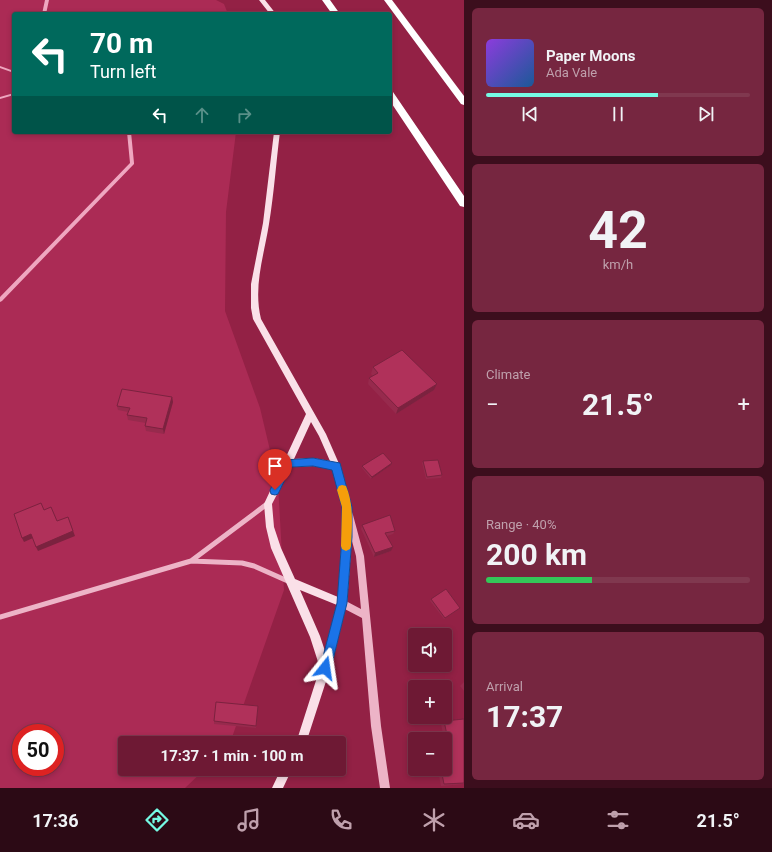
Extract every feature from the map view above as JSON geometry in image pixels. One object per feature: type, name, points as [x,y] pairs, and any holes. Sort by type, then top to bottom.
[{"type":"highway","points":[[326,0],[335,12]]},
{"type":"highway","points":[[388,0],[464,102]]},
{"type":"highway","points":[[392,97],[464,204]]},
{"type":"main road","points":[[262,0],[271,12]]},
{"type":"main road","points":[[277,134],[266,223],[255,282],[253,300],[254,309],[257,320],[311,413],[336,466],[347,507],[347,537],[342,603],[325,668],[303,736]]},
{"type":"main road","points":[[311,413],[268,504],[270,527],[276,548],[315,636],[325,668]]},
{"type":"main road","points":[[288,463],[313,462],[336,466]]},
{"type":"main road","points":[[290,582],[342,603]]},
{"type":"main road","points":[[276,788],[283,776]]},
{"type":"street","points":[[192,561],[268,504]]},
{"type":"street","points":[[347,507],[360,556],[376,726],[385,788]]},
{"type":"street","points":[[0,617],[192,561],[242,563],[254,566],[290,582]]},
{"type":"street","points":[[342,603],[366,616]]},
{"type":"shaded area","points":[[0,0],[216,0],[224,4],[227,12],[12,12],[12,134],[236,134],[226,212],[225,311],[260,408],[278,484],[284,590],[232,736],[118,736],[118,776],[198,776],[185,788],[0,788]]},
{"type":"building","points":[[402,350],[437,384],[398,408],[369,378],[378,373],[373,367]]},
{"type":"building","points":[[122,389],[172,397],[163,429],[145,426],[147,418],[127,415],[130,408],[117,406]]},
{"type":"building","points":[[383,453],[392,463],[372,477],[362,466]]},
{"type":"building","points":[[438,460],[442,475],[427,477],[423,461]]},
{"type":"building","points":[[41,503],[44,510],[51,507],[57,521],[68,517],[73,531],[36,547],[31,534],[22,538],[14,514]]},
{"type":"building","points":[[390,515],[395,531],[385,533],[393,547],[375,553],[362,525]]},
{"type":"building","points":[[446,589],[460,608],[445,618],[431,599]]},
{"type":"building","points":[[216,702],[258,706],[256,726],[214,721]]},
{"type":"building","points":[[464,719],[464,783],[444,784],[442,776],[452,776],[452,732],[446,732],[445,724],[452,724],[452,720]]},
{"type":"waterway","points":[[44,12],[47,0]]},
{"type":"waterway","points":[[0,67],[12,71]]},
{"type":"waterway","points":[[0,98],[12,95]]},
{"type":"waterway","points":[[0,300],[132,163],[129,134]]},
{"type":"slow traffic","points":[[342,490],[347,507],[346,546]]},
{"type":"route","points":[[275,490],[288,463],[313,462],[336,466],[347,507],[347,537],[342,603],[325,668]]}]
